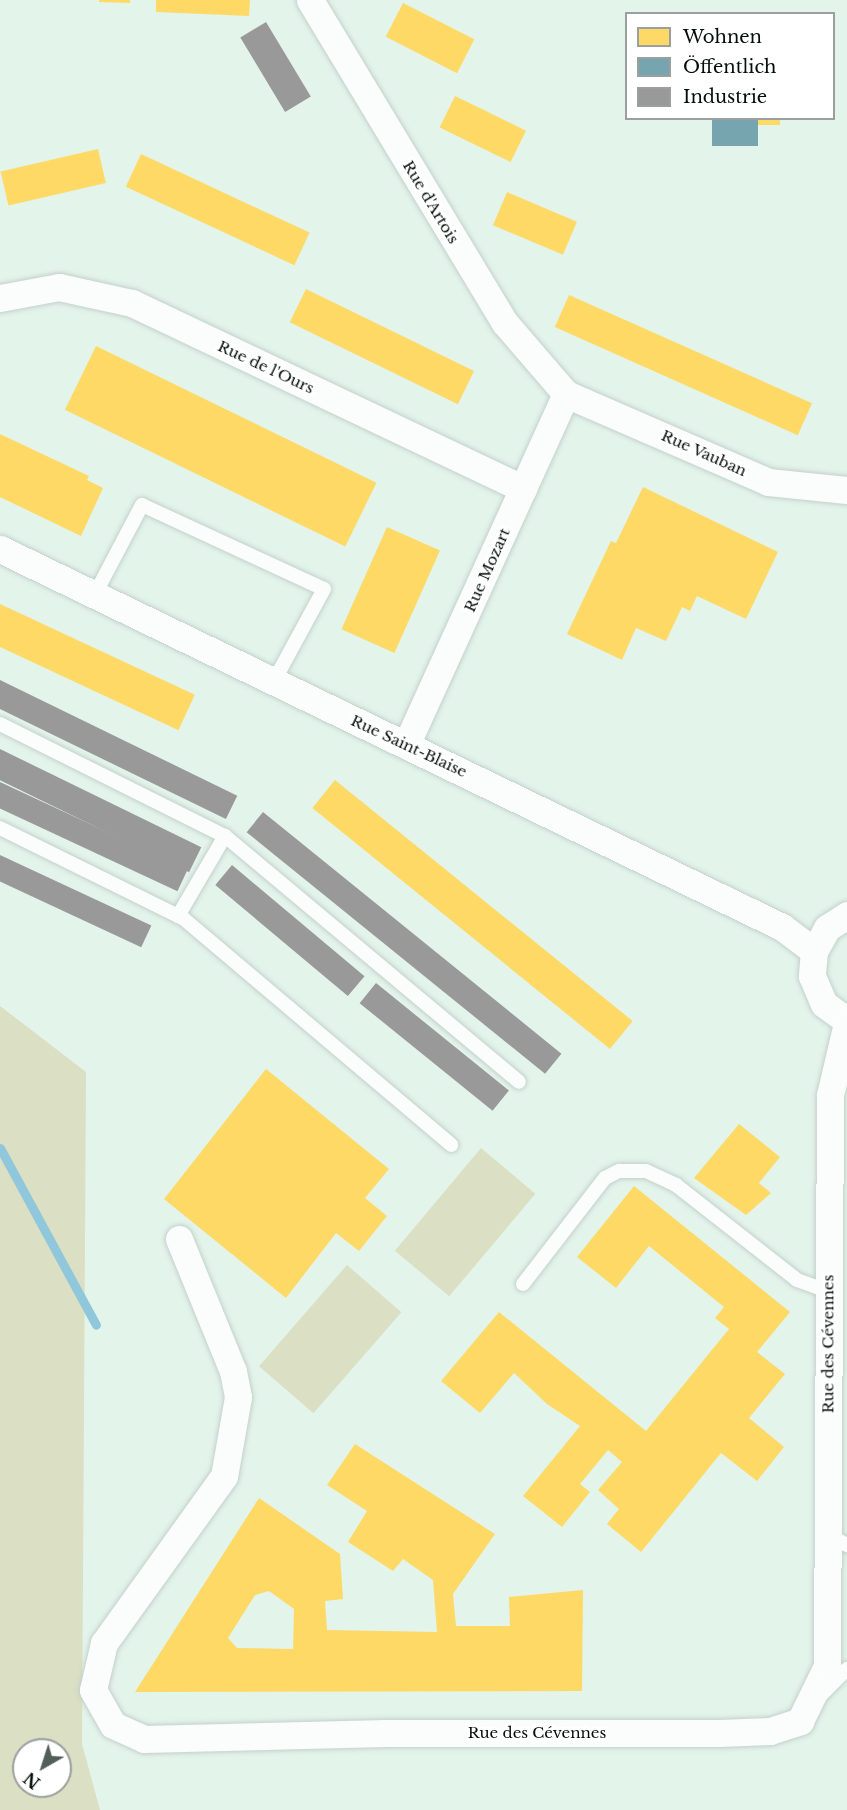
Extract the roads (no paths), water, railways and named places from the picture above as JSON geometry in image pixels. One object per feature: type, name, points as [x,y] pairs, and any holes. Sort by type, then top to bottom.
[{"type":"street","name":"Rue d'Artois","points":[[310,0],[505,324],[566,394]]},
{"type":"street","name":"Rue de l'Ours","points":[[0,298],[58,287],[132,303],[523,489]]},
{"type":"street","name":"Rue Mozart","points":[[406,745],[566,394]]},
{"type":"street","name":"Rue Vauban","points":[[566,394],[768,482],[847,490]]},
{"type":"street","name":"Rue Saint-Blaise","points":[[0,549],[273,683],[782,927],[814,951]]},
{"type":"street","points":[[847,915],[827,928],[814,951],[812,976],[824,1004],[847,1022]]},
{"type":"street","name":"Rue des Cévennes","points":[[179,1239],[233,1371],[238,1397],[224,1476],[104,1643],[93,1690],[113,1725],[144,1739],[385,1733],[770,1731],[800,1721],[827,1666],[837,1539],[828,1291],[830,1095],[847,1022]]},
{"type":"lane","points":[[94,596],[142,506],[324,589],[273,683]]},
{"type":"lane","points":[[0,724],[225,836],[519,1082]]},
{"type":"lane","points":[[0,828],[178,916],[451,1145]]},
{"type":"lane","points":[[178,916],[225,836]]},
{"type":"lane","points":[[523,1284],[606,1178],[619,1171],[646,1171],[676,1185],[797,1280],[828,1291]]},
{"type":"lane","points":[[805,1712],[847,1669]]},
{"type":"waterway","points":[[0,1148],[96,1325]]}]
